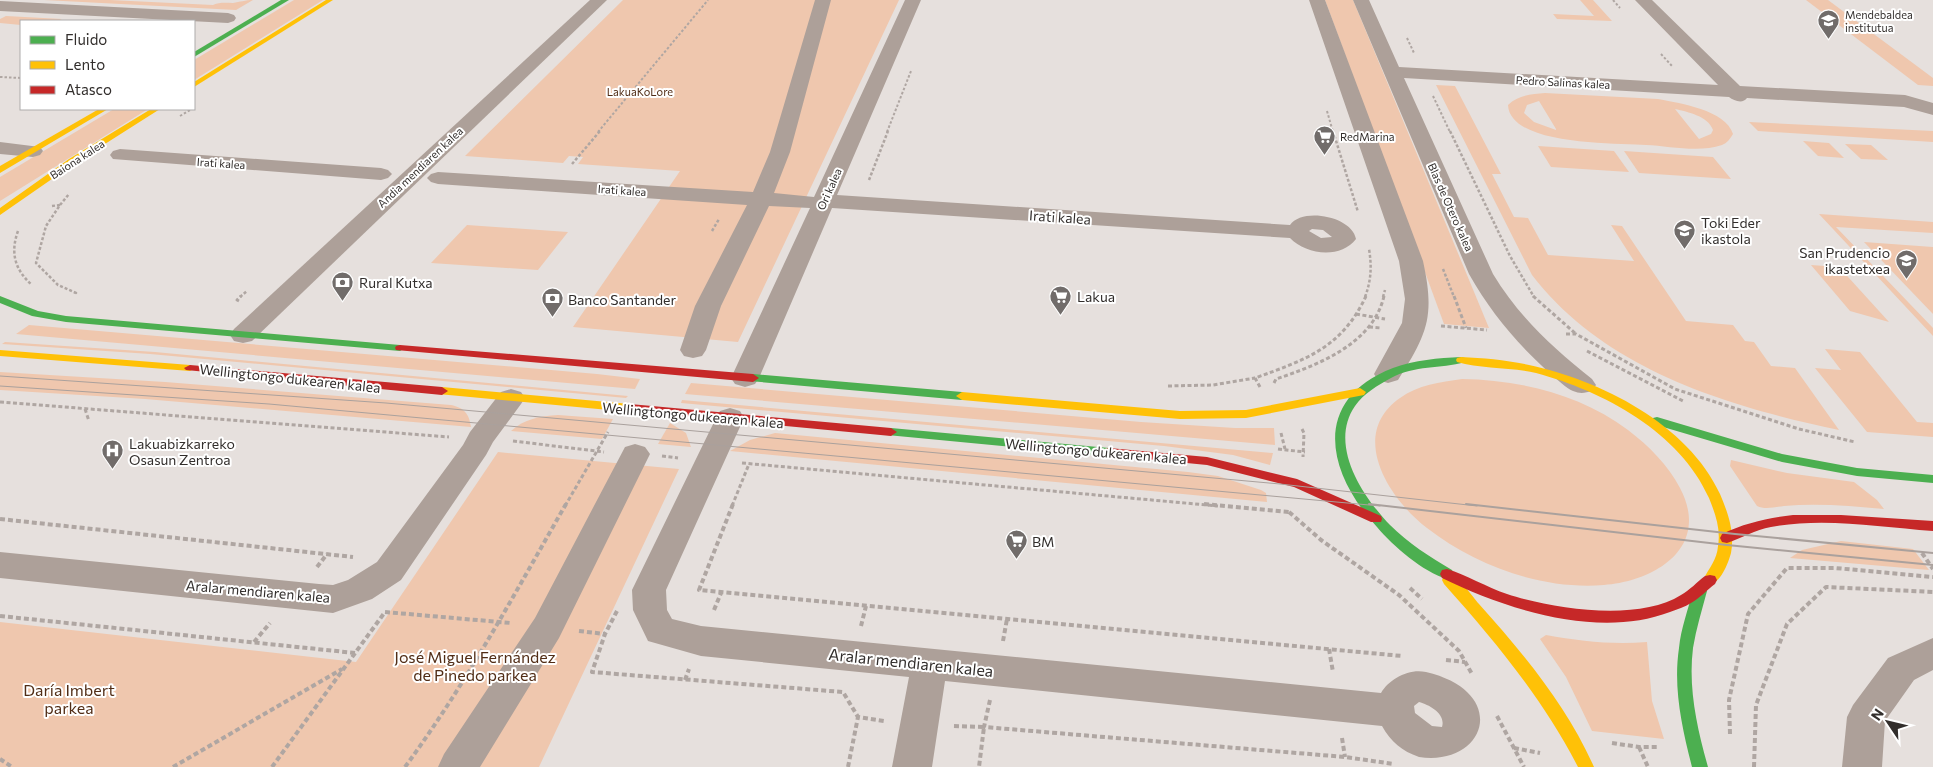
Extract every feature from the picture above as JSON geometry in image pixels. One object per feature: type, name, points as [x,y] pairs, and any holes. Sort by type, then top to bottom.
[{"type":"main road","points":[[195,54],[286,0]]},
{"type":"main road","points":[[195,84],[330,0]]},
{"type":"main road","points":[[0,170],[102,110]]},
{"type":"main road","name":"Baiona kalea","points":[[0,212],[72,161],[154,110]]},
{"type":"main road","points":[[0,299],[31,312],[66,319],[1180,414],[1246,414],[1360,392]]},
{"type":"main road","name":"Wellingtongo dukearen kalea","points":[[0,354],[104,360],[1207,461],[1297,483],[1376,519]]},
{"type":"main road","points":[[1471,361],[1521,366],[1552,374],[1582,385],[1612,399],[1641,416],[1668,436],[1692,459],[1711,484],[1722,509],[1728,538],[1718,570],[1700,590],[1674,605],[1641,614],[1603,617],[1562,613],[1519,604],[1478,589],[1440,569],[1404,545],[1376,519],[1355,492],[1346,472],[1341,453],[1340,436],[1343,420],[1350,405],[1360,392],[1388,374],[1409,366],[1434,362],[1471,361]]},
{"type":"main road","points":[[1641,416],[1782,458],[1857,472],[1933,479]]},
{"type":"main road","points":[[1728,538],[1752,527],[1781,522],[1838,520],[1933,526]]},
{"type":"main road","points":[[1440,569],[1490,625],[1535,682],[1572,738],[1586,767]]},
{"type":"main road","points":[[1700,590],[1686,648],[1685,696],[1693,746],[1700,767]]},
{"type":"street","name":"Andia mendiaren kalea","points":[[242,335],[599,0]]},
{"type":"street","points":[[693,350],[708,306],[761,199],[780,152],[823,0]]},
{"type":"street","name":"Ori kalea","points":[[745,378],[815,201],[913,0]]},
{"type":"street","points":[[1317,0],[1411,261],[1416,286],[1418,306],[1415,324],[1388,374]]},
{"type":"street","name":"Blas de Otero kalea","points":[[1361,0],[1481,274],[1494,298],[1529,341],[1582,385]]},
{"type":"street","points":[[1643,0],[1732,91]]},
{"type":"street","points":[[0,6],[228,18]]},
{"type":"street","name":"Pedro Salinas kalea","points":[[1393,72],[1906,101],[1929,106],[1933,109]]},
{"type":"street","name":"Pedro Salinas kalea","points":[[1732,91],[1742,99],[1776,108],[1917,116],[1933,114]]},
{"type":"street","points":[[0,148],[33,151]]},
{"type":"street","name":"Irati kalea","points":[[120,155],[381,174]]},
{"type":"street","name":"Irati kalea","points":[[438,178],[1298,232]]},
{"type":"street","name":"Aralar mendiaren kalea","points":[[0,565],[310,598],[333,599],[344,596],[360,590],[389,571],[476,448],[480,439],[511,398]]},
{"type":"street","name":"Aralar mendiaren kalea","points":[[730,418],[649,590],[650,610],[660,631],[701,642],[1394,712]]},
{"type":"street","points":[[458,767],[547,628],[635,454]]},
{"type":"street","points":[[1862,767],[1866,717],[1901,668],[1933,653]]},
{"type":"street","points":[[912,767],[920,726],[928,664]]},
{"type":"path","points":[[554,186],[708,0]]},
{"type":"path","points":[[1405,34],[1417,60],[1428,62],[1440,83],[1428,85],[1510,256],[1533,297],[1576,334]]},
{"type":"path","points":[[0,77],[20,78]]},
{"type":"path","points":[[31,312],[76,293],[58,285],[36,263],[46,226],[60,205],[51,206]]},
{"type":"path","points":[[20,228],[13,243],[13,256],[18,270],[30,283],[52,296],[31,312]]},
{"type":"path","points":[[1274,382],[1330,358],[1369,327]]},
{"type":"path","points":[[0,402],[457,438]]},
{"type":"path","points":[[85,409],[89,421]]},
{"type":"path","points":[[512,441],[635,454],[1289,512]]},
{"type":"path","points":[[749,464],[699,590],[1407,656]]},
{"type":"path","points":[[0,519],[328,554]]},
{"type":"path","points":[[1754,767],[1756,706],[1787,624],[1826,587],[1933,592]]},
{"type":"path","points":[[272,767],[385,612],[605,634],[592,672],[843,692],[858,717],[848,767]]},
{"type":"path","points":[[0,616],[355,653]]},
{"type":"path","points":[[1436,659],[1465,662]]},
{"type":"path","points":[[173,767],[344,668]]},
{"type":"path","points":[[858,717],[920,726],[984,727],[1345,757],[1397,764]]},
{"type":"path","points":[[979,767],[984,727]]},
{"type":"path","points":[[1640,747],[1648,767]]},
{"type":"path","points":[[0,759],[12,767]]},
{"type":"green space","points":[[44,0],[110,0],[213,5],[253,0],[236,10]]},
{"type":"green space","points":[[294,0],[323,0],[195,79],[195,59]]},
{"type":"green space","name":"LakuaKoLore","points":[[623,0],[899,0],[738,342],[573,327],[680,171],[578,164],[583,157],[569,156],[563,163],[465,156]]},
{"type":"green space","points":[[1325,0],[1353,0],[1489,328],[1444,324]]},
{"type":"green space","points":[[1580,0],[1593,0],[1612,21],[1557,19],[1553,14],[1594,16]]},
{"type":"green space","points":[[1806,0],[1828,0],[1933,78],[1933,86],[1918,85]]},
{"type":"green space","points":[[6,16],[62,19],[20,20],[20,25],[0,23],[0,19]]},
{"type":"green space","points":[[1436,85],[1455,86],[1501,174],[1492,174],[1514,217],[1528,218],[1548,255],[1634,261],[1611,225],[1622,226],[1686,321],[1733,325],[1745,341],[1754,342],[1771,366],[1795,368],[1839,430],[1754,409],[1671,379],[1632,359],[1595,336],[1562,308],[1532,275]]},
{"type":"green space","points":[[1545,93],[1658,99],[1678,103],[1712,113],[1729,126],[1733,134],[1722,145],[1704,149],[1566,140],[1526,128],[1513,118],[1508,105],[1521,97]],"holes":[[[1539,101],[1556,129],[1556,130],[1534,122],[1524,113],[1527,105]],[[1675,109],[1691,113],[1707,121],[1713,130],[1711,134],[1699,139]]]},
{"type":"green space","points":[[112,110],[146,110],[0,201],[0,177]]},
{"type":"green space","points":[[1749,122],[1933,131],[1933,142],[1758,131]]},
{"type":"green space","points":[[1803,141],[1829,143],[1844,158],[1818,156]]},
{"type":"green space","points":[[1845,144],[1871,145],[1888,160],[1861,159]]},
{"type":"green space","points":[[1538,146],[1614,151],[1629,172],[1551,167]]},
{"type":"green space","points":[[1624,151],[1713,157],[1731,179],[1639,173]]},
{"type":"green space","points":[[1819,214],[1933,222],[1933,233],[1836,227],[1933,328],[1933,336]]},
{"type":"green space","points":[[467,225],[568,232],[538,270],[431,263]]},
{"type":"green space","points":[[1864,242],[1933,247],[1933,314]]},
{"type":"green space","points":[[1811,265],[1839,267],[1889,322],[1850,311]]},
{"type":"green space","points":[[29,325],[640,379],[635,389],[16,334]]},
{"type":"green space","points":[[5,342],[155,352],[628,396],[626,398],[150,354],[2,344]]},
{"type":"green space","points":[[1825,349],[1860,352],[1917,422],[1933,423],[1933,437],[1867,432],[1815,368],[1841,370]]},
{"type":"green space","points":[[0,372],[165,382],[451,405],[465,412],[471,427],[145,399],[0,390]]},
{"type":"green space","points":[[1462,379],[1506,382],[1549,391],[1590,407],[1636,436],[1651,449],[1670,471],[1680,488],[1688,509],[1689,527],[1683,544],[1673,557],[1659,568],[1623,582],[1581,586],[1557,584],[1511,573],[1488,564],[1446,542],[1427,528],[1413,516],[1388,484],[1375,448],[1377,430],[1384,413],[1400,398],[1414,390],[1430,385]]},
{"type":"green space","points":[[691,383],[1141,422],[1235,428],[1274,428],[1275,445],[685,394]]},
{"type":"green space","points":[[682,400],[1273,453],[1270,465],[1233,455],[1164,446],[681,403]]},
{"type":"green space","points":[[558,415],[613,419],[602,439],[511,431],[533,419]]},
{"type":"green space","points":[[670,423],[686,433],[691,447],[658,444]]},
{"type":"green space","points":[[775,433],[1218,476],[1261,490],[1266,493],[1267,502],[730,451],[750,440]]},
{"type":"green space","name":"José Miguel Fernández de Pinedo parkea","points":[[498,452],[679,469],[539,767],[0,767],[0,622],[356,662]]},
{"type":"green space","points":[[1731,460],[1787,473],[1854,482],[1877,500],[1884,509],[1821,505],[1760,507],[1757,506],[1730,466]]},
{"type":"green space","points":[[1841,541],[1913,549],[1929,570],[1790,558],[1802,550]]},
{"type":"green space","points":[[1546,635],[1596,642],[1647,642],[1652,701],[1664,739],[1592,731],[1566,677],[1540,639]]},
{"type":"tram line","points":[[0,376],[386,403],[1280,484],[1477,506]]},
{"type":"tram line","points":[[0,386],[269,404],[1380,506]]},
{"type":"tram line","points":[[1369,504],[1727,545],[1933,565]]},
{"type":"tram line","points":[[1466,504],[1735,534],[1933,553]]},
{"type":"traffic: fast","points":[[195,54],[286,0]]},
{"type":"traffic: fast","points":[[0,299],[36,314],[66,319],[400,348]]},
{"type":"traffic: fast","points":[[1447,574],[1400,542],[1375,518],[1365,505],[1348,476],[1340,444],[1340,428],[1345,413],[1352,401],[1369,386],[1387,375],[1404,368],[1432,362],[1461,360]]},
{"type":"traffic: fast","points":[[753,378],[962,396]]},
{"type":"traffic: fast","points":[[1657,421],[1782,458],[1857,472],[1933,479]]},
{"type":"traffic: fast","points":[[891,432],[1109,452]]},
{"type":"traffic: fast","points":[[1700,591],[1687,641],[1685,663],[1685,693],[1689,723],[1700,767]]},
{"type":"traffic: slow","points":[[195,84],[330,0]]},
{"type":"traffic: slow","points":[[0,170],[102,110]]},
{"type":"traffic: slow","points":[[0,212],[72,161],[154,110]]},
{"type":"traffic: slow","points":[[0,353],[190,368]]},
{"type":"traffic: slow","points":[[1461,360],[1520,367],[1566,379],[1594,390],[1621,404],[1647,420],[1671,439],[1692,460],[1709,484],[1723,518],[1726,537],[1725,546],[1720,564],[1710,580]]},
{"type":"traffic: slow","points":[[442,391],[630,408]]},
{"type":"traffic: slow","points":[[962,396],[1180,415],[1246,414],[1360,392]]},
{"type":"traffic: slow","points":[[1449,580],[1507,646],[1542,692],[1573,741],[1586,767]]},
{"type":"traffic: jam","points":[[400,348],[753,378]]},
{"type":"traffic: jam","points":[[190,368],[442,391]]},
{"type":"traffic: jam","points":[[630,408],[891,432]]},
{"type":"traffic: jam","points":[[1109,452],[1207,461],[1297,483],[1376,519]]},
{"type":"traffic: jam","points":[[1727,538],[1752,527],[1771,522],[1793,520],[1841,519],[1933,526]]},
{"type":"traffic: jam","points":[[1447,574],[1474,587],[1543,609],[1582,615],[1619,616],[1655,612],[1686,600],[1710,580]]},
{"type":"place","name":"Mendebaldea institutua","points":[[1829,39]]},
{"type":"place","name":"RedMarina","points":[[1324,155]]},
{"type":"place","name":"Toki Eder ikastola","points":[[1685,249]]},
{"type":"place","name":"San Prudencio ikastetxea","points":[[1906,279]]},
{"type":"place","name":"Rural Kutxa","points":[[343,301]]},
{"type":"place","name":"Lakua","points":[[1061,315]]},
{"type":"place","name":"Banco Santander","points":[[552,318]]},
{"type":"place","name":"Lakuabizkarreko Osasun Zentroa","points":[[113,470]]},
{"type":"place","name":"BM","points":[[1016,560]]},
{"type":"park label","name":"Daría Imbert parkea","points":[[69,698]]}]
